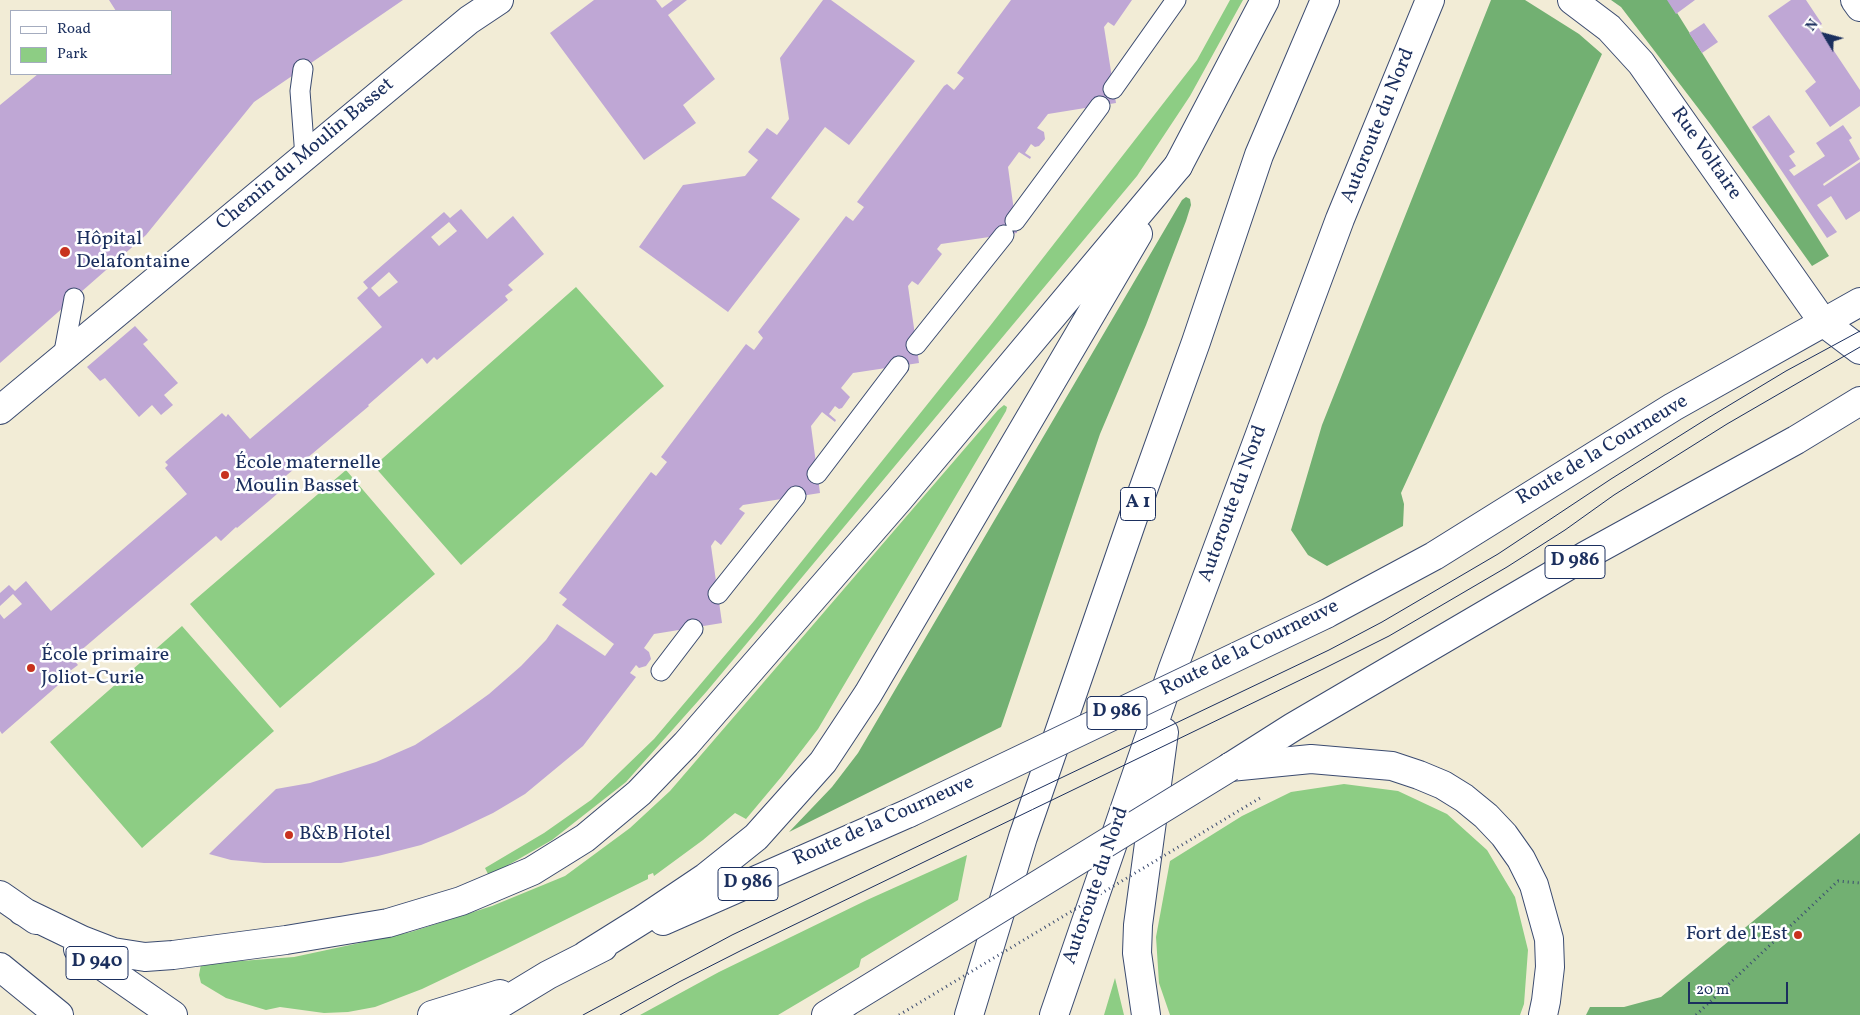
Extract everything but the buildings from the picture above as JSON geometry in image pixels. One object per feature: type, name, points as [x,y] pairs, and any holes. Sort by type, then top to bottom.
[{"type":"main road","name":"Chemin du Moulin Basset","points":[[0,410],[469,20],[499,0]]},
{"type":"main road","points":[[586,955],[706,877],[756,837],[823,762],[868,694],[1186,153],[1264,0]]},
{"type":"main road","name":"A 1","points":[[969,1015],[1023,837],[1196,342],[1259,154],[1325,0]]},
{"type":"main road","name":"Autoroute du Nord","points":[[1054,1015],[1172,672],[1340,219],[1430,0]]},
{"type":"main road","name":"Rue Voltaire","points":[[1572,0],[1609,28],[1641,63],[1823,322],[1860,350]]},
{"type":"main road","points":[[1855,0],[1860,7]]},
{"type":"main road","points":[[22,911],[82,940],[112,952],[145,958],[173,955],[286,940],[388,923],[461,901],[523,875],[577,842],[639,793],[686,744],[906,490],[1178,166]]},
{"type":"main road","name":"Route de la Courneuve","points":[[482,1015],[548,975],[586,955],[909,813],[1326,614],[1434,556],[1673,408],[1860,302]]},
{"type":"main road","name":"D 986","points":[[837,1009],[1293,727],[1585,556],[1796,440],[1860,401]]},
{"type":"main road","points":[[1146,1015],[1137,953],[1138,926],[1172,672]]},
{"type":"main road","points":[[1230,767],[1312,759],[1392,766],[1419,774],[1444,785],[1464,798],[1486,816],[1504,835],[1521,859],[1534,885],[1549,939],[1550,967],[1543,1015]]},
{"type":"main road","name":"D 940","points":[[0,895],[173,1015]]},
{"type":"main road","points":[[0,967],[59,1015]]},
{"type":"main road","points":[[432,1015],[485,1000],[548,975]]},
{"type":"lane","points":[[1113,89],[1176,0]]},
{"type":"lane","points":[[303,69],[300,91],[305,157]]},
{"type":"lane","points":[[916,345],[1009,228],[1100,106]]},
{"type":"lane","points":[[63,357],[74,298]]},
{"type":"lane","points":[[817,474],[899,366]]},
{"type":"lane","points":[[718,594],[796,496]]},
{"type":"lane","points":[[661,671],[693,629]]},
{"type":"path","points":[[899,1015],[1260,798]]},
{"type":"path","points":[[1696,1015],[1838,881],[1860,883]]},
{"type":"green space","points":[[1230,0],[1243,0],[1190,96],[1137,176],[707,691],[626,782],[552,840],[489,876],[485,868],[544,833],[591,800],[654,739],[754,621],[990,326],[1197,60]]},
{"type":"green space","points":[[1491,0],[1525,0],[1579,34],[1602,54],[1401,493],[1404,504],[1403,526],[1327,566],[1308,555],[1291,530],[1322,425]]},
{"type":"green space","points":[[1611,0],[1669,0],[1829,256],[1812,266],[1711,125],[1621,7]]},
{"type":"green space","points":[[1186,197],[1190,199],[1191,205],[1186,221],[1146,325],[1100,434],[1001,727],[789,832],[832,787],[858,753],[1182,200]]},
{"type":"green space","points":[[576,287],[664,386],[461,565],[374,466]]},
{"type":"green space","points":[[1004,405],[1007,407],[1006,411],[818,729],[746,819],[735,813],[703,840],[654,876],[653,873],[648,875],[648,879],[422,989],[375,1007],[348,1012],[324,1013],[280,1007],[266,1010],[226,998],[201,983],[199,975],[201,964],[294,957],[411,932],[492,906],[565,876],[630,828],[670,791]]},
{"type":"green space","points":[[346,470],[435,574],[280,708],[190,604]]},
{"type":"green space","points":[[182,626],[274,731],[142,848],[50,742]]},
{"type":"green space","points":[[1344,784],[1398,791],[1447,814],[1487,850],[1515,897],[1528,950],[1524,1004],[1520,1015],[1170,1015],[1159,983],[1156,937],[1170,861],[1242,816],[1291,792]]},
{"type":"green space","name":"Fort de l'Est","points":[[1860,833],[1860,1015],[1586,1015],[1590,1007],[1624,1007],[1661,997]]},
{"type":"green space","points":[[967,855],[958,900],[861,959],[859,967],[778,1015],[640,1015],[719,972],[867,900]]},
{"type":"green space","points":[[1115,978],[1124,1015],[1104,1015]]},
{"type":"tram line","points":[[583,1015],[732,935],[1329,650],[1382,622],[1498,554],[1611,479],[1708,418],[1786,371],[1860,331]]},
{"type":"tram line","points":[[620,1015],[742,950],[1389,636],[1507,567],[1565,530],[1614,495],[1727,424],[1860,347]]},
{"type":"place","name":"Hôpital Delafontaine","points":[[65,252]]},
{"type":"place","name":"École maternelle Moulin Basset","points":[[225,475]]},
{"type":"place","name":"École primaire Joliot-Curie","points":[[31,668]]},
{"type":"place","name":"B&B Hotel","points":[[289,835]]},
{"type":"place","name":"Fort de l'Est","points":[[1798,935]]}]
